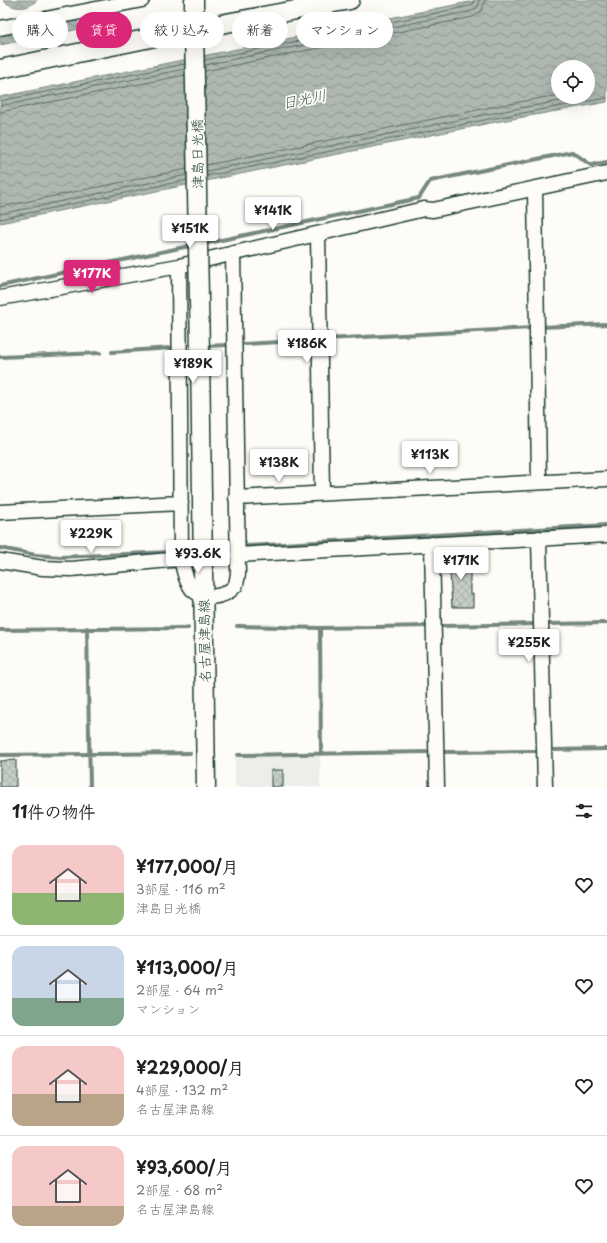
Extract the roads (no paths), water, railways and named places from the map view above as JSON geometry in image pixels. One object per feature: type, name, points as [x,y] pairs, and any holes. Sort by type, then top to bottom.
[{"type":"main road","points":[[194,0],[194,12]]},
{"type":"main road","points":[[224,23],[350,0]]},
{"type":"main road","points":[[0,69],[140,40]]},
{"type":"main road","name":"津島日光橋","points":[[194,48],[200,352]]},
{"type":"main road","name":"名古屋津島線","points":[[200,352],[206,787]]},
{"type":"street","points":[[0,28],[125,1],[142,0]]},
{"type":"street","points":[[0,298],[179,266],[424,210],[433,210],[607,173]]},
{"type":"street","points":[[535,188],[539,482]]},
{"type":"street","points":[[318,234],[322,493]]},
{"type":"street","points":[[179,266],[181,559],[185,578],[193,590],[204,597],[226,593],[236,585],[238,574],[233,253]]},
{"type":"street","points":[[236,498],[607,479]]},
{"type":"street","points":[[0,512],[181,503]]},
{"type":"street","points":[[237,555],[607,535]]},
{"type":"street","points":[[539,538],[545,787]]},
{"type":"street","points":[[432,544],[437,787]]},
{"type":"street","points":[[0,561],[43,568],[71,569],[181,559]]},
{"type":"water","points":[[3,0],[37,0],[29,6],[20,8],[11,6]]},
{"type":"water","name":"日光川","points":[[479,0],[607,0],[607,102],[490,123],[0,223],[0,97],[242,48],[288,48],[288,39],[296,37],[296,48],[393,48],[393,17]]},
{"type":"water","points":[[76,19],[76,30],[68,31],[68,21]]},
{"type":"water","points":[[12,33],[12,43],[0,45],[0,35]]},
{"type":"waterway","points":[[203,244],[419,198],[430,181],[572,152],[591,165],[607,162]]},
{"type":"waterway","points":[[0,286],[194,245]]},
{"type":"waterway","points":[[542,327],[607,324]]},
{"type":"waterway","points":[[326,339],[533,328]]},
{"type":"waterway","points":[[245,344],[316,340]]},
{"type":"waterway","points":[[204,346],[228,345]]},
{"type":"waterway","points":[[112,352],[171,348]]},
{"type":"waterway","points":[[0,357],[100,353]]},
{"type":"waterway","points":[[247,546],[607,525]]},
{"type":"waterway","points":[[0,548],[36,555],[60,557],[170,552]]},
{"type":"waterway","points":[[548,624],[607,623]]},
{"type":"waterway","points":[[442,626],[536,624]]},
{"type":"waterway","points":[[237,626],[320,628],[429,626]]},
{"type":"waterway","points":[[87,628],[90,787]]},
{"type":"waterway","points":[[0,630],[188,628]]},
{"type":"waterway","points":[[320,628],[321,754]]},
{"type":"waterway","points":[[552,750],[607,749]]},
{"type":"waterway","points":[[443,752],[537,751]]},
{"type":"waterway","points":[[238,755],[429,752]]},
{"type":"waterway","points":[[0,755],[190,753]]}]
